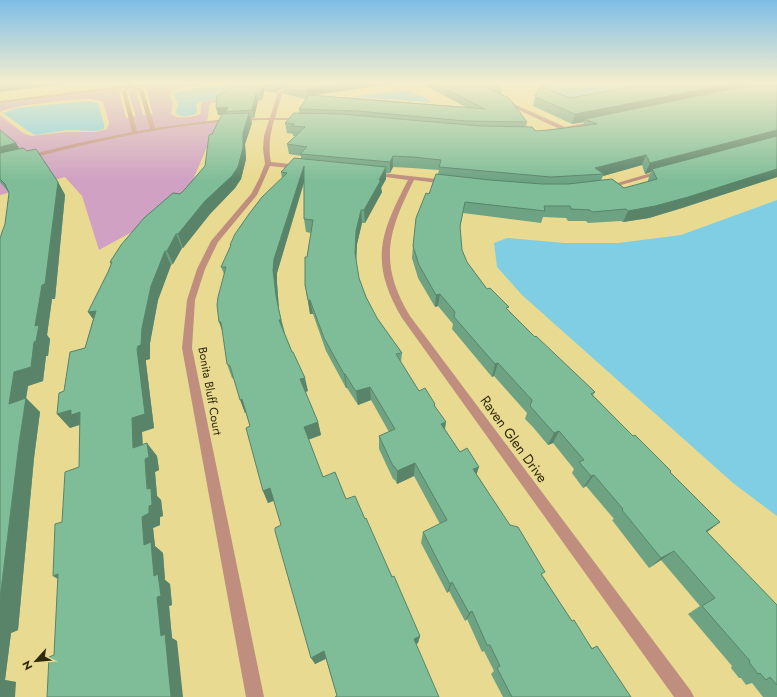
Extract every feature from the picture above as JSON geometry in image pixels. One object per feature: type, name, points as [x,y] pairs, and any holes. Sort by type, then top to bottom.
[{"type":"street","points":[[130,115],[135,132]]},
{"type":"street","points":[[149,115],[153,129]]},
{"type":"street","name":"Bonita Bluff Court","points":[[256,697],[188,348],[191,300],[200,269],[215,241],[254,195],[268,164],[266,149],[267,136],[274,115]]},
{"type":"street","points":[[533,115],[564,129]]},
{"type":"street","points":[[0,164],[70,146],[135,132],[194,123],[273,118],[310,119]]},
{"type":"street","points":[[550,131],[602,121]]},
{"type":"street","points":[[268,164],[307,168]]},
{"type":"street","points":[[603,188],[670,170]]},
{"type":"street","points":[[368,174],[450,183]]},
{"type":"street","name":"Raven Glen Drive","points":[[412,179],[392,218],[386,239],[385,257],[390,286],[406,318],[685,697]]},
{"type":"shaded area","points":[[0,115],[23,133],[31,136],[66,132],[95,132],[107,129],[109,123],[107,115],[125,115],[126,118],[136,116],[136,115],[172,115],[184,118],[199,115],[208,115],[207,121],[218,121],[189,189],[143,226],[99,250],[82,196],[65,177],[0,195]]},
{"type":"water","points":[[5,115],[101,115],[104,124],[104,129],[96,131],[68,130],[35,135]]},
{"type":"water","points":[[178,115],[193,115],[188,116]]},
{"type":"water","points":[[777,200],[777,516],[733,483],[522,295],[497,267],[494,243],[507,238],[565,243],[618,243],[681,235]]},
{"type":"building","points":[[222,115],[249,115],[243,133],[243,148],[238,167],[232,176],[205,201],[178,234],[176,234],[167,251],[165,251],[151,286],[142,328],[141,345],[138,346],[137,349],[145,414],[132,418],[133,448],[147,443],[149,457],[145,459],[147,489],[151,488],[152,505],[149,506],[149,513],[142,517],[144,545],[151,542],[154,576],[158,574],[161,596],[157,597],[161,636],[165,634],[171,697],[47,697],[49,657],[54,655],[58,574],[53,576],[55,524],[62,522],[65,472],[79,467],[80,412],[71,415],[71,410],[57,414],[59,393],[64,391],[70,352],[85,348],[96,311],[88,312],[108,272],[112,262],[110,262],[121,245],[144,218],[173,193],[180,194],[205,166],[209,135],[212,134]]},
{"type":"building","points":[[293,115],[347,115],[480,126],[532,127],[536,131],[597,124],[585,119],[607,115],[777,115],[777,130],[650,163],[646,155],[595,168],[604,174],[551,177],[439,167],[441,160],[413,157],[393,156],[390,162],[300,154],[307,147],[287,144],[305,127],[292,126],[294,124],[285,123]]},
{"type":"building","points":[[396,115],[521,115],[527,122],[465,121]]},
{"type":"building","points":[[0,130],[16,143],[0,147]]},
{"type":"building","points":[[777,136],[777,169],[688,197],[655,206],[628,211],[626,209],[592,212],[590,210],[571,209],[570,206],[544,206],[545,211],[465,202],[460,226],[462,250],[467,262],[487,289],[490,288],[509,307],[506,308],[535,337],[536,336],[595,392],[591,394],[633,436],[635,435],[720,522],[706,531],[777,605],[777,685],[770,677],[766,680],[760,673],[758,674],[749,662],[750,661],[702,606],[715,598],[674,551],[661,558],[622,510],[623,509],[594,475],[591,476],[579,462],[584,460],[559,431],[554,433],[530,406],[532,400],[498,363],[495,364],[454,317],[455,312],[440,294],[436,295],[419,265],[413,246],[416,218],[426,193],[429,194],[436,174],[542,184],[568,184],[612,179],[624,188],[657,179],[652,169]]},
{"type":"building","points":[[23,148],[27,151],[36,149],[58,182],[45,284],[42,285],[35,326],[39,325],[36,341],[34,342],[31,367],[14,372],[9,404],[26,398],[0,599],[0,238],[5,224],[9,193],[5,184],[0,179],[0,153]]},
{"type":"building","points":[[294,158],[386,167],[379,180],[381,180],[364,210],[361,210],[356,231],[355,253],[359,278],[366,297],[377,318],[402,353],[396,354],[419,391],[425,388],[435,404],[434,405],[446,422],[441,424],[460,452],[467,448],[479,467],[473,469],[510,525],[518,527],[545,572],[541,574],[572,621],[574,620],[592,649],[597,646],[631,697],[512,697],[497,668],[500,666],[490,645],[487,645],[472,611],[469,613],[452,582],[450,584],[423,532],[447,520],[415,463],[397,471],[393,466],[379,436],[395,429],[370,387],[356,391],[344,374],[324,338],[310,300],[308,300],[305,285],[305,257],[307,257],[313,220],[304,219],[304,166],[274,259],[273,270],[281,320],[279,320],[292,352],[305,378],[300,379],[318,422],[304,427],[323,477],[335,472],[346,499],[355,496],[365,519],[366,518],[392,577],[394,576],[420,636],[414,639],[439,697],[335,697],[337,696],[324,651],[311,658],[275,531],[275,528],[281,525],[270,488],[263,491],[246,428],[250,426],[242,399],[240,400],[230,366],[227,364],[217,305],[226,267],[221,267],[235,234],[262,197],[287,173],[281,172]]}]
